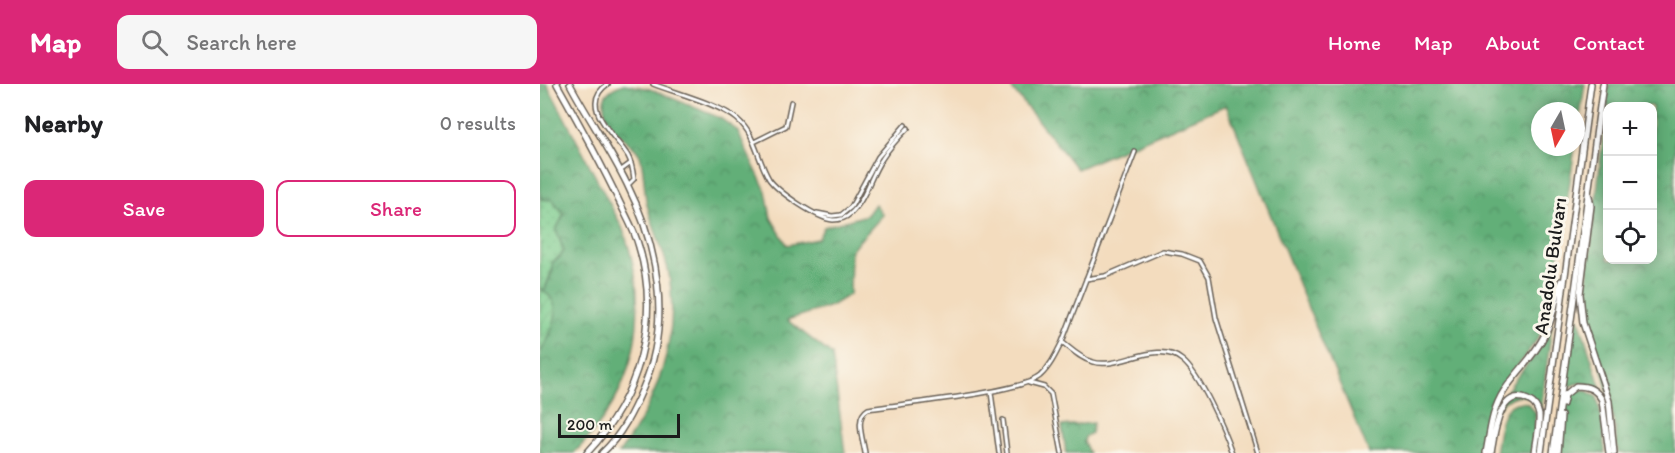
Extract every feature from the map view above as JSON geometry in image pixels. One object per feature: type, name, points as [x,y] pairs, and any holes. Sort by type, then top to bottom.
[{"type":"main road","points":[[557,84],[615,192],[639,246],[647,281],[648,324],[642,357],[632,385],[605,435],[587,453]]},
{"type":"main road","points":[[570,84],[628,186],[650,242],[657,273],[659,312],[656,343],[649,374],[631,414],[602,453]]},
{"type":"main road","name":"Anadolu Bulvarı","points":[[1541,453],[1591,84]]},
{"type":"main road","name":"Anadolu Bulvarı","points":[[1553,453],[1603,84]]},
{"type":"main road","points":[[608,178],[620,171]]},
{"type":"main road","points":[[615,192],[628,186]]},
{"type":"main road","points":[[1588,193],[1592,206],[1580,294],[1583,323],[1609,402],[1614,453]]},
{"type":"main road","points":[[1486,453],[1497,404],[1546,334],[1565,271]]},
{"type":"main road","points":[[1558,453],[1564,397],[1576,386],[1596,391],[1602,400],[1609,453]]},
{"type":"main road","points":[[1491,453],[1499,414],[1509,401],[1521,398],[1531,401],[1539,414],[1535,453]]},
{"type":"street","points":[[608,84],[600,93],[597,109],[607,130],[631,163],[634,179],[628,186]]},
{"type":"street","points":[[653,84],[731,114],[746,128],[768,177],[775,186],[783,194],[823,218],[834,220],[851,214],[864,195],[881,159],[907,126]]},
{"type":"street","points":[[754,142],[786,126],[791,102]]},
{"type":"street","points":[[865,453],[860,419],[862,412],[868,409],[991,392],[1039,377],[1052,362],[1062,342],[1135,152]]},
{"type":"street","points":[[620,171],[631,163]]},
{"type":"street","points":[[1086,279],[1105,276],[1163,251],[1182,254],[1200,261],[1209,277],[1216,318],[1258,453]]},
{"type":"street","points":[[1062,342],[1093,362],[1117,361],[1155,353],[1168,354],[1181,359],[1211,405],[1232,453]]},
{"type":"street","points":[[1028,382],[1044,387],[1051,394],[1062,453]]},
{"type":"street","points":[[991,392],[999,453]]},
{"type":"street","points":[[1003,420],[1007,453]]},
{"type":"green space","points":[[540,84],[547,84],[622,227],[637,288],[634,348],[625,376],[613,403],[596,429],[574,453],[540,453],[540,353],[550,335],[551,298],[544,291],[553,270],[552,262],[564,251],[556,230],[564,214],[552,199],[544,200],[540,195]]},
{"type":"green space","points":[[624,84],[650,89],[720,118],[738,131],[766,191],[771,218],[787,245],[818,239],[824,227],[867,215],[875,204],[883,215],[851,250],[850,294],[831,306],[787,320],[832,355],[845,453],[619,453],[644,413],[662,369],[668,346],[672,298],[667,265],[646,200],[639,153],[615,131],[606,115],[605,96],[613,88]]},
{"type":"green space","points":[[1008,84],[1585,84],[1582,102],[1531,102],[1531,156],[1574,156],[1556,276],[1547,321],[1536,341],[1501,385],[1490,405],[1479,453],[1369,453],[1226,105],[1077,169]]},
{"type":"green space","points":[[1609,84],[1675,84],[1675,453],[1618,453],[1608,395],[1585,299],[1603,138],[1603,264],[1657,264],[1657,102],[1607,102]]},
{"type":"green space","points":[[540,195],[542,199],[552,199],[564,214],[556,230],[564,251],[556,260],[544,291],[540,288]]},
{"type":"green space","points":[[540,288],[549,295],[554,303],[555,319],[553,328],[540,353]]},
{"type":"green space","points":[[1576,319],[1579,319],[1602,392],[1586,384],[1578,383],[1569,387],[1566,385]]},
{"type":"green space","points":[[1552,325],[1541,408],[1526,397],[1517,396],[1507,400],[1497,409],[1509,387],[1540,348]]},
{"type":"green space","points":[[1577,390],[1585,390],[1597,397],[1602,419],[1605,453],[1560,453],[1564,410],[1571,395]]},
{"type":"green space","points":[[1527,403],[1536,413],[1532,453],[1495,453],[1504,414],[1513,404]]},
{"type":"green space","points":[[1093,423],[1091,433],[1085,437],[1084,442],[1089,453],[1066,453],[1062,426]]}]
